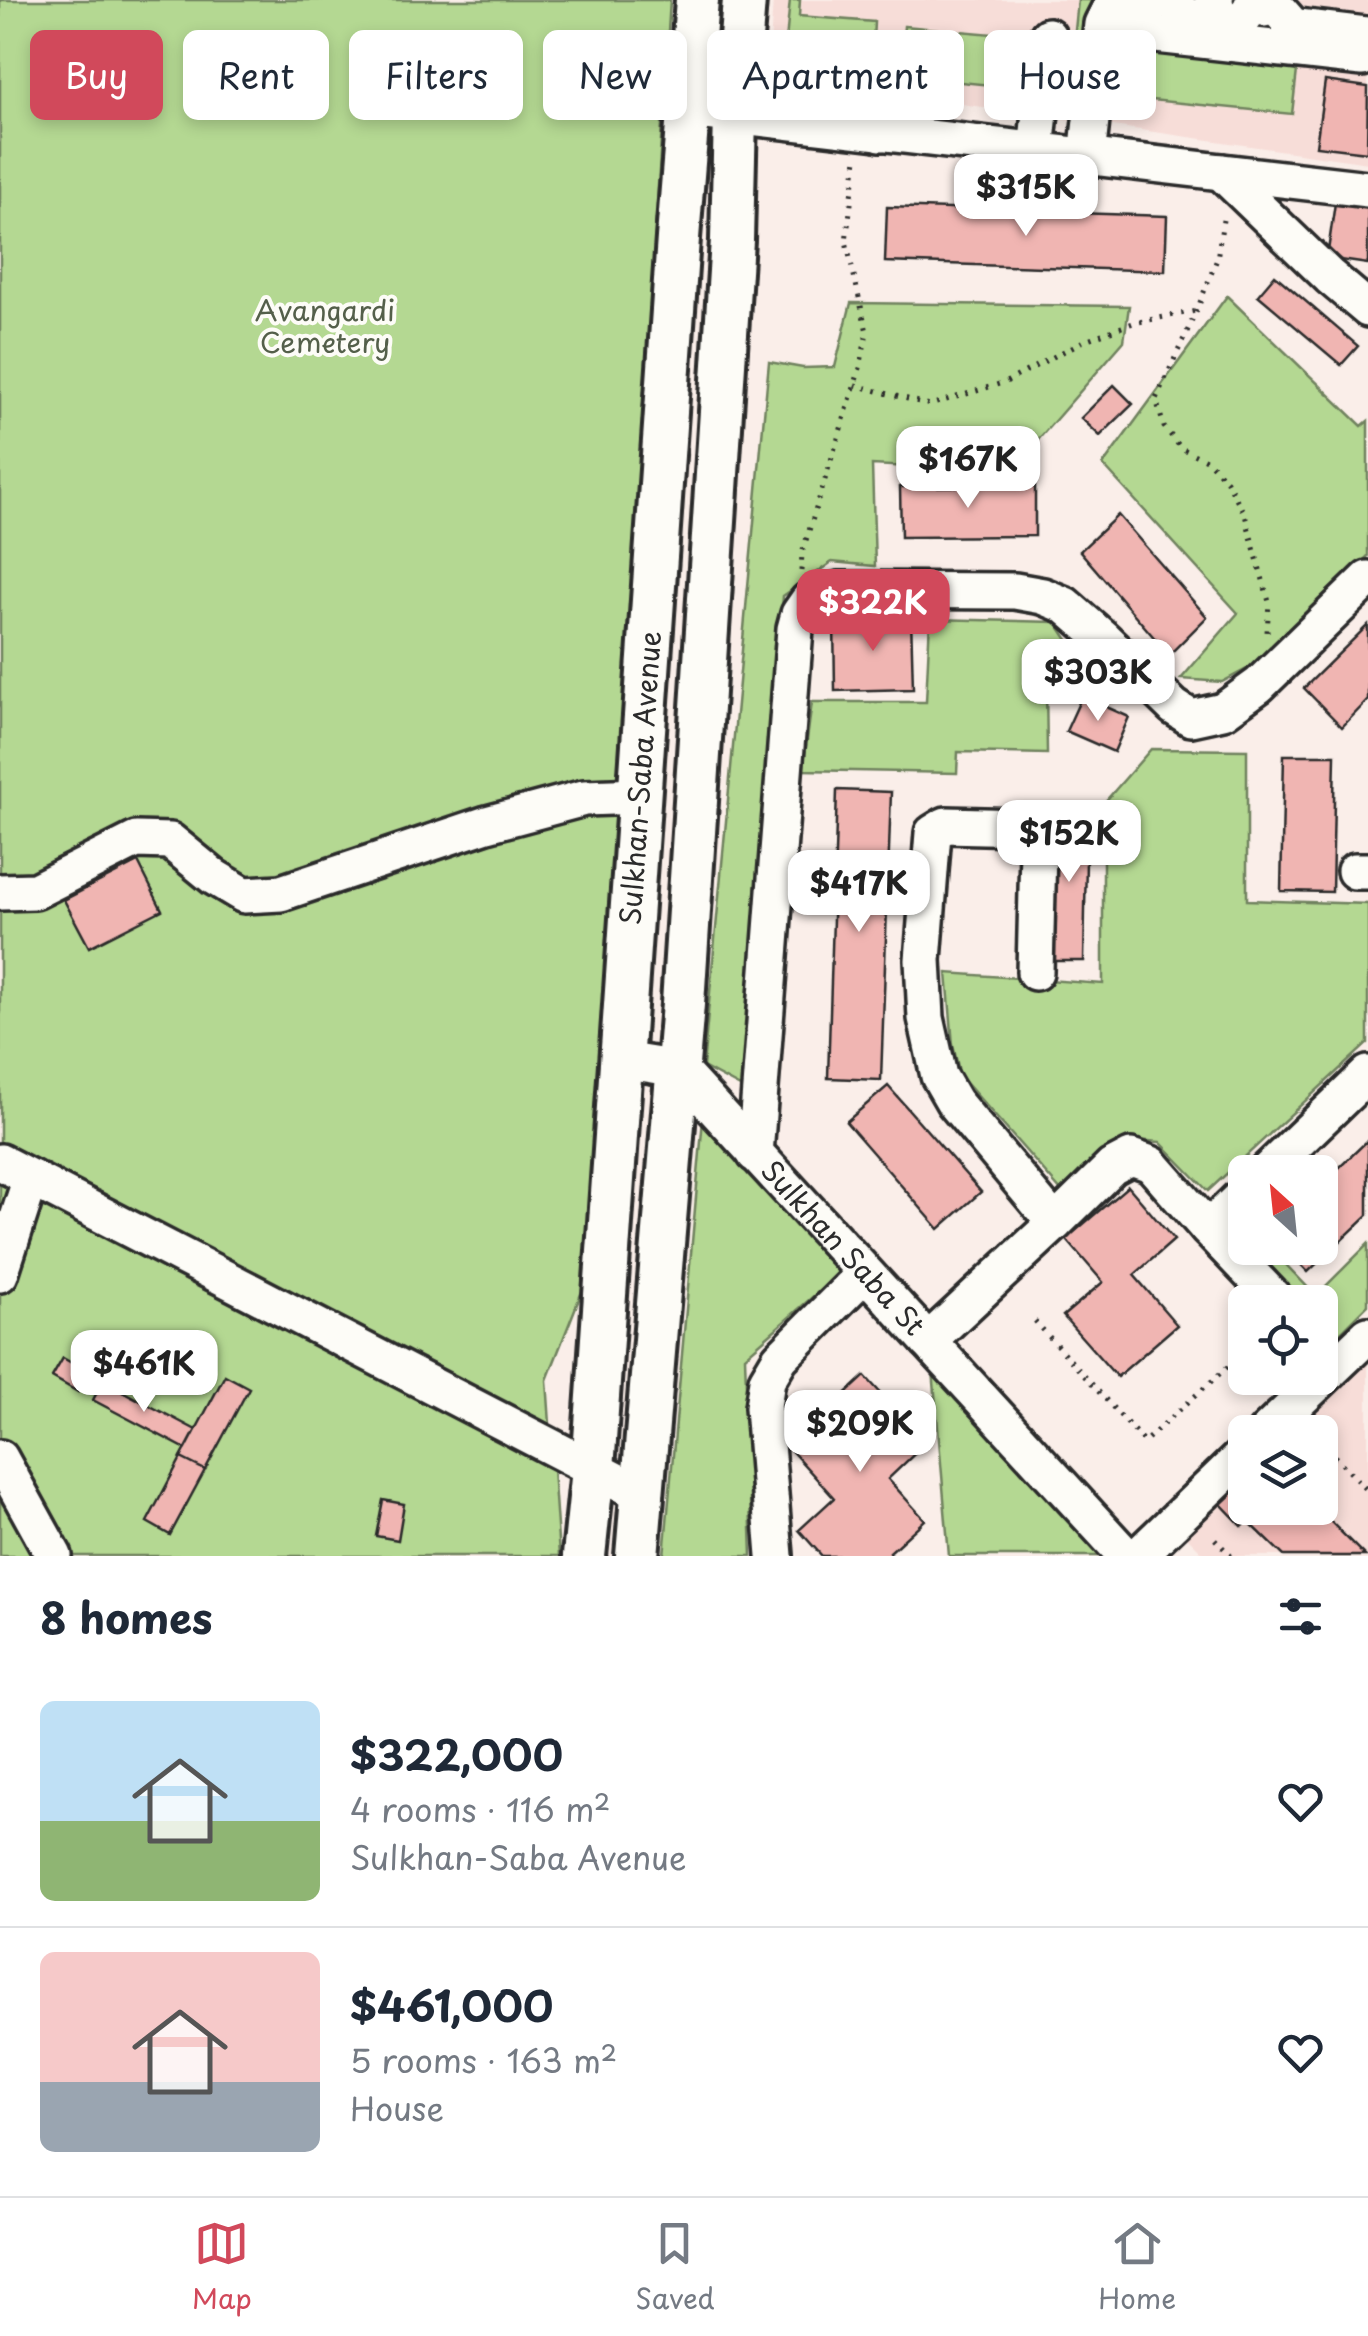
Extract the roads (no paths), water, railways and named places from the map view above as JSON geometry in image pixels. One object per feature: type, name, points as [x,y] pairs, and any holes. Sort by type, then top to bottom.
[{"type":"main road","name":"Sulkhan-Saba Avenue","points":[[584,1556],[697,0]]},
{"type":"main road","name":"Sulkhan-Saba Avenue","points":[[742,30],[744,0]]},
{"type":"main road","name":"Sulkhan-Saba Avenue","points":[[637,1556],[678,1069],[732,240],[735,120]]},
{"type":"street","points":[[1175,0],[1180,12],[1198,18],[1209,12],[1215,0]]},
{"type":"street","points":[[1116,1],[1118,22],[1130,31],[1149,17],[1265,48],[1362,58],[1366,35],[1298,27],[1292,25],[1282,8],[1252,6],[1246,17],[1234,21],[1218,12],[1215,0]]},
{"type":"street","points":[[1088,156],[1102,24],[1116,1]]},
{"type":"street","points":[[689,110],[707,112]]},
{"type":"street","points":[[778,120],[1368,189]]},
{"type":"street","points":[[871,131],[874,120]]},
{"type":"street","points":[[1036,151],[1039,120]]},
{"type":"street","points":[[1221,172],[1368,309]]},
{"type":"street","points":[[755,1154],[795,628],[808,601],[839,590],[1015,591],[1043,596],[1065,604],[1174,707],[1191,718],[1223,712],[1259,686],[1368,578]]},
{"type":"street","points":[[0,892],[35,891],[136,840],[170,842],[244,895],[280,893],[487,824],[584,798],[641,796]]},
{"type":"street","points":[[1035,972],[1035,832],[1022,827],[946,825],[934,832],[923,960],[926,1018],[939,1076],[954,1102],[1055,1223]]},
{"type":"street","points":[[622,1060],[678,1069]]},
{"type":"street","name":"Sulkhan Saba St","points":[[678,1069],[1126,1556]]},
{"type":"street","points":[[1284,1155],[1368,1074]]},
{"type":"street","points":[[928,1341],[1112,1167],[1131,1157],[1150,1164],[1262,1285]]},
{"type":"street","points":[[0,1274],[16,1170],[642,1494]]},
{"type":"street","points":[[1208,1228],[1228,1209]]},
{"type":"street","points":[[775,1556],[763,1407],[767,1380],[780,1358],[865,1273]]},
{"type":"street","points":[[1338,1351],[1368,1335]]},
{"type":"street","points":[[1280,1415],[1297,1395]]},
{"type":"street","points":[[0,1458],[54,1556]]},
{"type":"street","points":[[1138,1556],[1228,1469]]},
{"type":"park label","name":"Avangardi Cemetery","points":[[325,327]]}]
